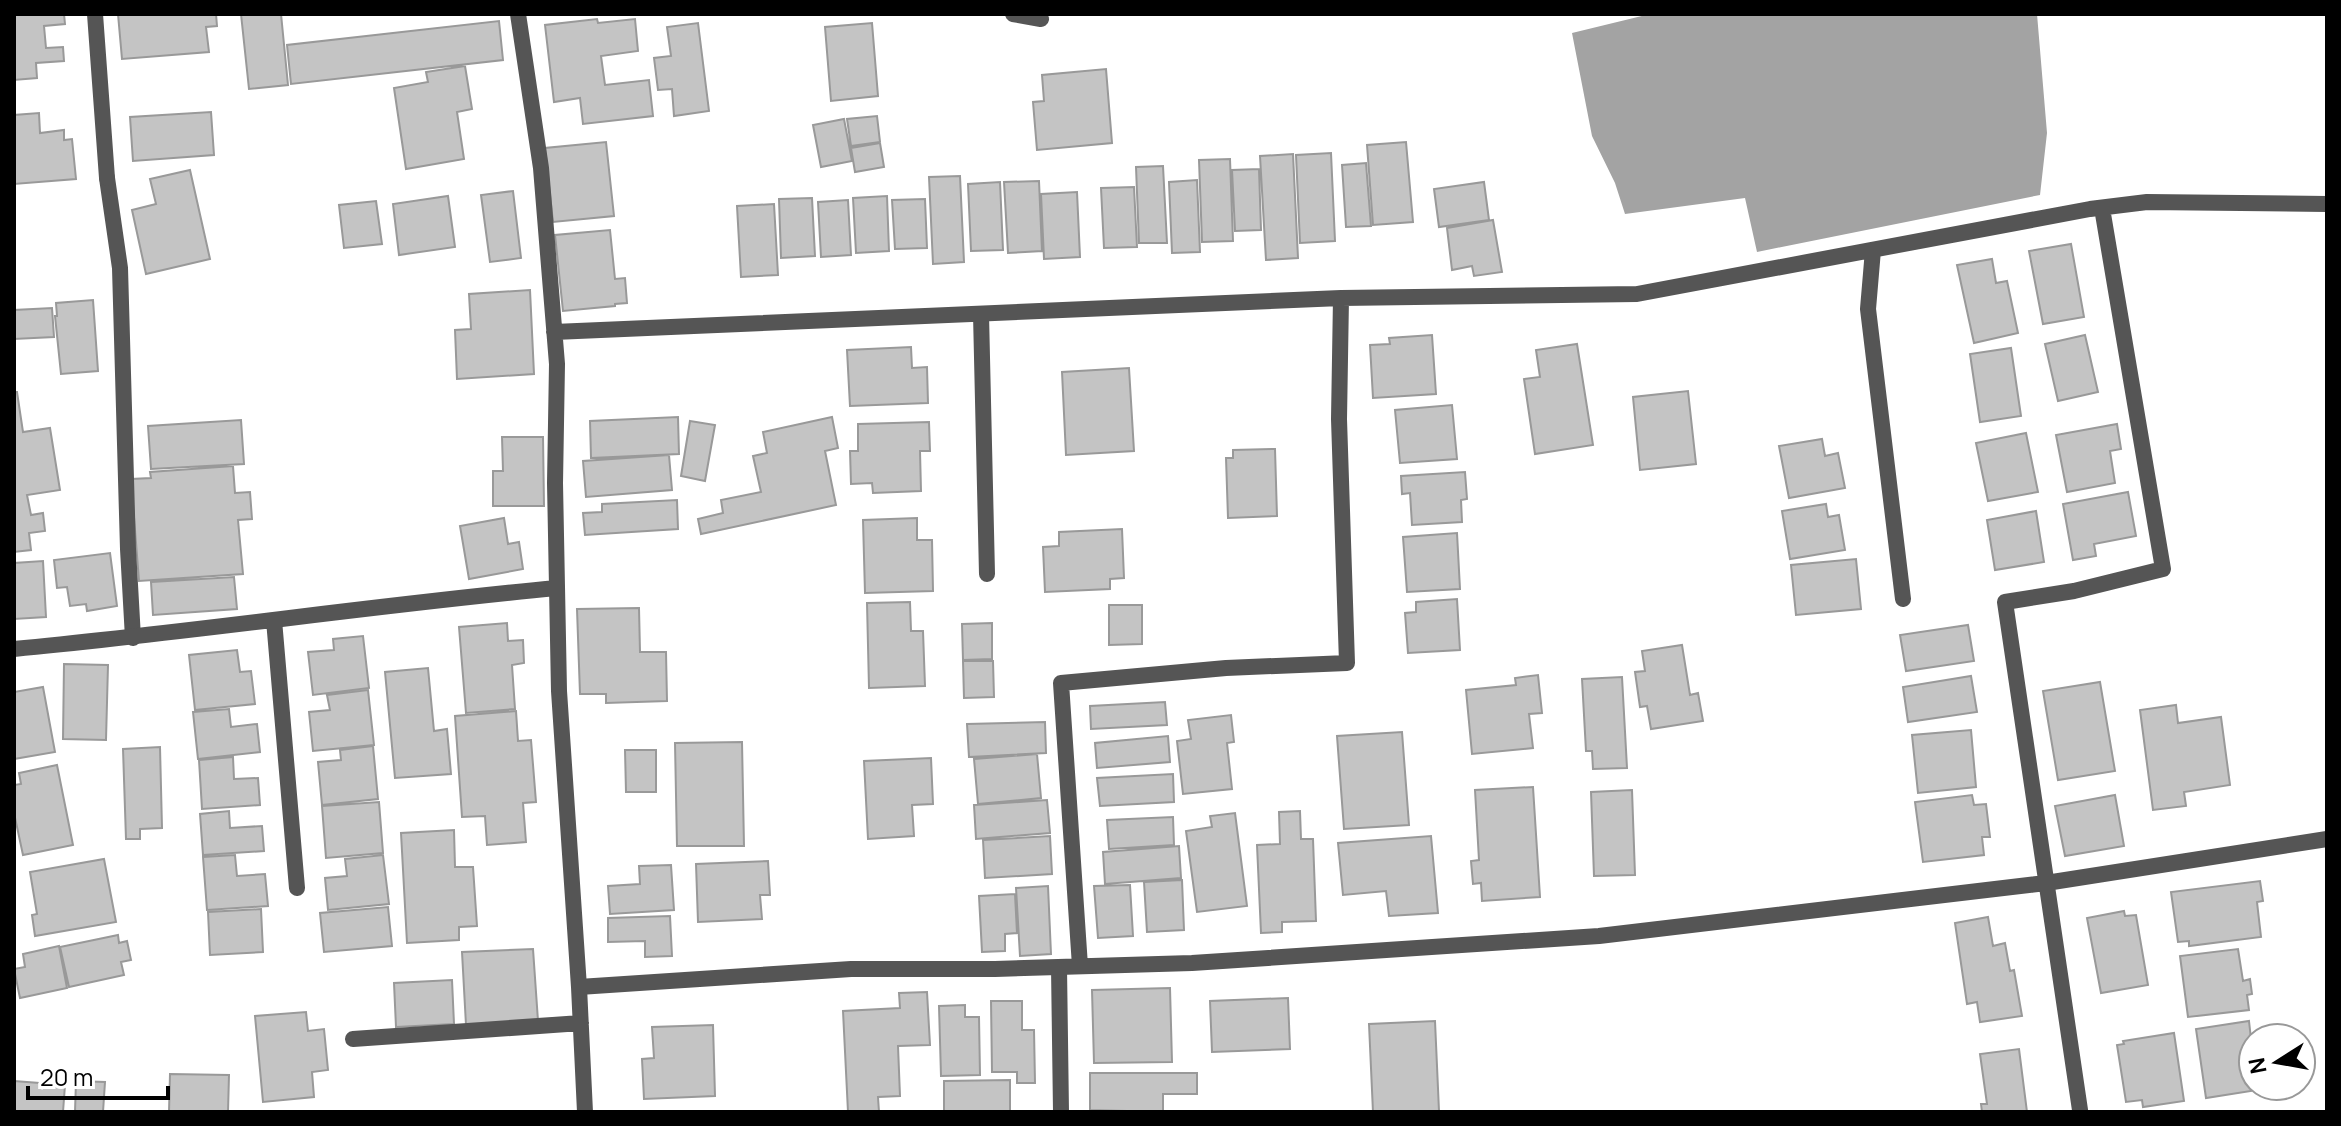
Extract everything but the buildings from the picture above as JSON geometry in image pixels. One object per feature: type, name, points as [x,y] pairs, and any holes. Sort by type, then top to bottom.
[{"type":"street","points":[[95,14],[107,178],[120,268],[133,638]]},
{"type":"street","points":[[518,14],[541,168],[557,364],[559,691],[585,1112]]},
{"type":"street","points":[[1013,14],[1041,19]]},
{"type":"street","points":[[554,332],[1341,298],[1637,294],[2147,202],[2327,204]]},
{"type":"street","points":[[2080,1110],[2005,602],[2074,591],[2163,569],[2102,208]]},
{"type":"street","points":[[1873,250],[1868,309],[1903,599]]},
{"type":"street","points":[[1080,966],[1061,683],[1226,668],[1347,663],[1339,419],[1341,298]]},
{"type":"street","points":[[981,314],[987,574]]},
{"type":"street","points":[[14,649],[557,588]]},
{"type":"street","points":[[274,620],[297,888]]},
{"type":"street","points":[[579,987],[851,969],[1192,963],[1599,936],[2046,883],[2327,839]]},
{"type":"street","points":[[1059,967],[1061,1112]]},
{"type":"street","points":[[353,1039],[581,1023]]},
{"type":"shaded area","points":[[1650,14],[2037,14],[2047,133],[2040,195],[1757,252],[1745,198],[1625,214],[1615,183],[1592,136],[1572,33]]}]
